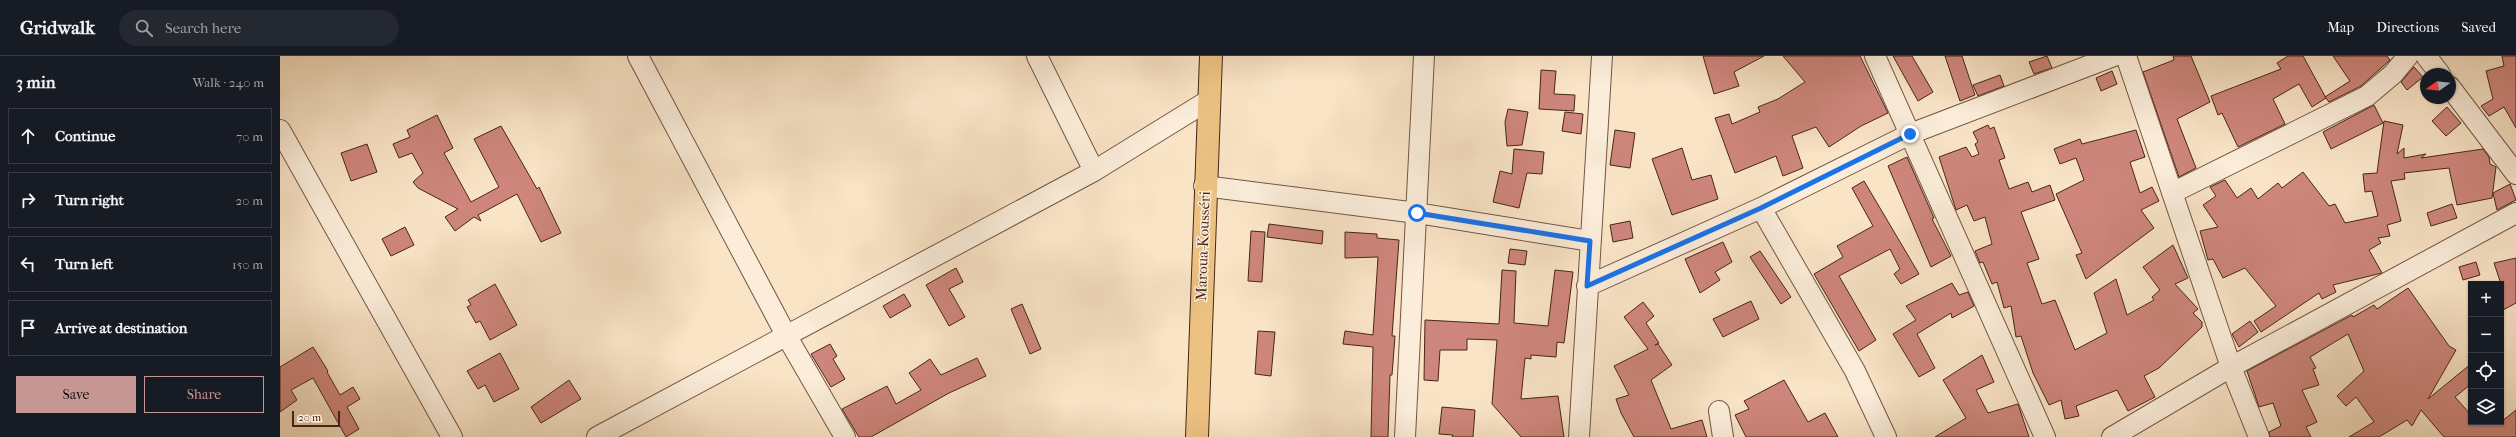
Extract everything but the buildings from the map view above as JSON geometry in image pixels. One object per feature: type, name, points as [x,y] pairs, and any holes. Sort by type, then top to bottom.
[{"type":"highway","name":"Maroua-Kousséri","points":[[1197,437],[1204,186],[1210,56]]},
{"type":"street","points":[[638,56],[786,335],[845,437]]},
{"type":"street","points":[[1037,56],[1094,171]]},
{"type":"street","points":[[1405,437],[1424,56]]},
{"type":"street","points":[[1579,437],[1602,56]]},
{"type":"street","points":[[1875,56],[2045,437]]},
{"type":"street","points":[[1587,286],[1761,208],[1910,134],[2114,56]]},
{"type":"street","points":[[2126,56],[2231,367],[2259,437]]},
{"type":"street","points":[[2172,193],[2367,96],[2392,74],[2408,56]]},
{"type":"street","points":[[2426,56],[2435,68]]},
{"type":"street","points":[[2456,95],[2516,174]]},
{"type":"street","points":[[597,437],[1094,171],[1209,100]]},
{"type":"street","points":[[280,130],[452,437]]},
{"type":"street","points":[[1204,186],[1417,213],[1590,241]]},
{"type":"street","points":[[1761,208],[1855,371],[1886,437]]},
{"type":"street","points":[[2112,437],[2231,367],[2516,212]]},
{"type":"street","points":[[1719,411],[1723,437]]},
{"type":"route","points":[[1417,213],[1590,241],[1587,286],[1761,208],[1910,134]]}]
